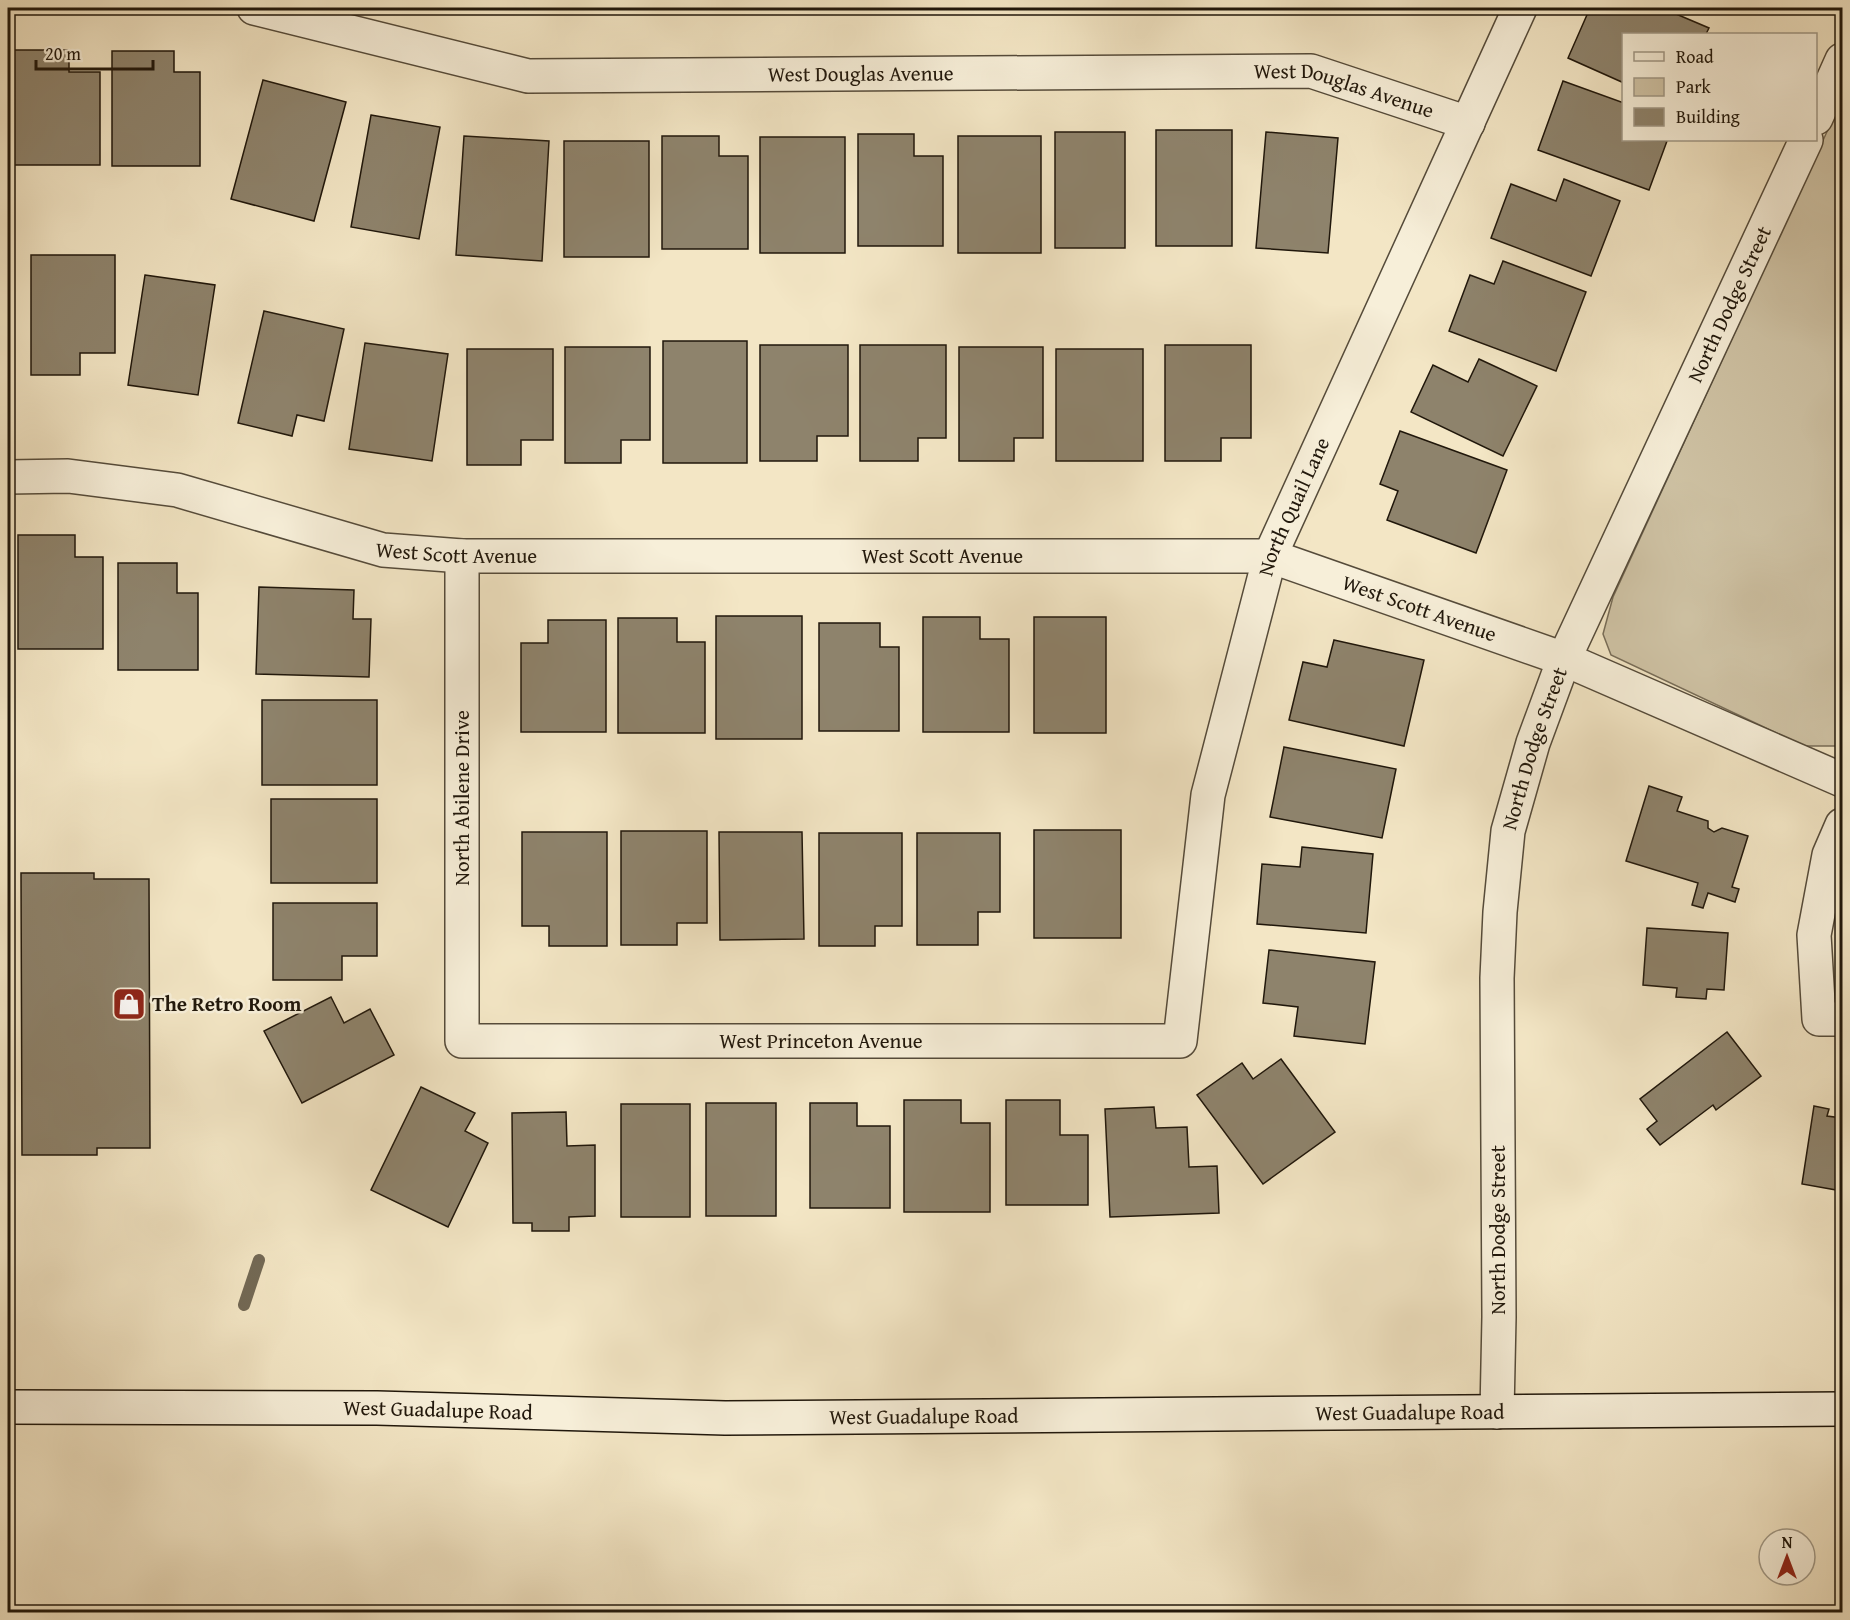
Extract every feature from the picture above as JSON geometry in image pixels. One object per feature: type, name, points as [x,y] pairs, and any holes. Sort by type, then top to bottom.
[{"type":"street","name":"West Douglas Avenue","points":[[254,8],[528,76],[1311,71],[1468,123]]},
{"type":"street","name":"North Quail Lane","points":[[1180,1041],[1208,795],[1270,556],[1520,8]]},
{"type":"street","points":[[1817,114],[1842,60]]},
{"type":"street","name":"North Dodge Street","points":[[1497,1412],[1499,1317],[1497,978],[1500,912],[1508,831],[1533,743],[1564,658],[1806,141]]},
{"type":"street","name":"West Scott Avenue","points":[[8,477],[68,476],[177,490],[383,550],[462,556],[1270,556],[1564,658],[1842,780]]},
{"type":"street","name":"North Abilene Drive","points":[[462,556],[462,1041]]},
{"type":"street","points":[[1831,1019],[1814,935],[1830,855],[1842,825]]},
{"type":"street","name":"West Princeton Avenue","points":[[462,1041],[1180,1041]]},
{"type":"street","name":"West Guadalupe Road","points":[[8,1407],[377,1408],[725,1418],[1842,1409]]},
{"type":"green space","points":[[1842,99],[1842,738],[1836,746],[1804,746],[1611,655],[1603,634],[1613,597]]},
{"type":"building","points":[[1590,8],[1600,8],[1612,13],[1615,8],[1662,8],[1709,28],[1706,33],[1622,33],[1622,82],[1568,58]]},
{"type":"building","points":[[13,50],[69,50],[69,72],[100,72],[100,165],[13,165]]},
{"type":"building","points":[[112,51],[174,51],[174,72],[200,72],[200,166],[112,166]]},
{"type":"building","points":[[263,80],[346,102],[314,221],[231,199]]},
{"type":"building","points":[[1563,81],[1622,102],[1622,141],[1667,141],[1649,190],[1538,150]]},
{"type":"building","points":[[371,115],[440,127],[419,239],[351,227]]},
{"type":"building","points":[[1156,130],[1232,130],[1232,246],[1156,246]]},
{"type":"building","points":[[1055,132],[1125,132],[1125,248],[1055,248]]},
{"type":"building","points":[[1266,132],[1338,138],[1328,253],[1256,248]]},
{"type":"building","points":[[858,134],[914,134],[914,156],[943,156],[943,246],[858,246]]},
{"type":"building","points":[[464,136],[549,141],[542,261],[456,255]]},
{"type":"building","points":[[662,136],[719,136],[719,156],[748,156],[748,249],[662,249]]},
{"type":"building","points":[[958,136],[1041,136],[1041,253],[958,253]]},
{"type":"building","points":[[760,137],[845,137],[845,253],[760,253]]},
{"type":"building","points":[[564,141],[649,141],[649,257],[564,257]]},
{"type":"building","points":[[1564,179],[1620,201],[1591,276],[1491,238],[1511,184],[1556,201]]},
{"type":"building","points":[[31,255],[115,255],[115,353],[80,353],[80,375],[31,375]]},
{"type":"building","points":[[1503,261],[1586,292],[1556,371],[1449,331],[1470,275],[1494,284]]},
{"type":"building","points":[[145,275],[215,285],[198,395],[128,385]]},
{"type":"building","points":[[264,311],[344,329],[324,421],[297,415],[292,436],[238,423]]},
{"type":"building","points":[[663,341],[747,341],[747,463],[663,463]]},
{"type":"building","points":[[365,343],[448,354],[432,461],[349,449]]},
{"type":"building","points":[[760,345],[848,345],[848,436],[817,436],[817,461],[760,461]]},
{"type":"building","points":[[860,345],[946,345],[946,438],[918,438],[918,461],[860,461]]},
{"type":"building","points":[[1165,345],[1251,345],[1251,438],[1221,438],[1221,461],[1165,461]]},
{"type":"building","points":[[565,347],[650,347],[650,440],[621,440],[621,463],[565,463]]},
{"type":"building","points":[[959,347],[1043,347],[1043,438],[1014,438],[1014,461],[959,461]]},
{"type":"building","points":[[467,349],[553,349],[553,440],[521,440],[521,465],[467,465]]},
{"type":"building","points":[[1056,349],[1143,349],[1143,461],[1056,461]]},
{"type":"building","points":[[1479,359],[1537,386],[1503,456],[1411,412],[1433,365],[1468,382]]},
{"type":"building","points":[[1400,431],[1507,470],[1476,553],[1387,520],[1398,491],[1380,484]]},
{"type":"building","points":[[18,535],[75,535],[75,557],[103,557],[103,649],[18,649]]},
{"type":"building","points":[[118,563],[177,563],[177,593],[198,593],[198,670],[118,670]]},
{"type":"building","points":[[259,587],[354,590],[353,619],[371,619],[369,677],[256,674]]},
{"type":"building","points":[[716,616],[802,616],[802,739],[716,739]]},
{"type":"building","points":[[923,617],[980,617],[980,639],[1009,639],[1009,732],[923,732]]},
{"type":"building","points":[[1034,617],[1106,617],[1106,733],[1034,733]]},
{"type":"building","points":[[618,618],[677,618],[677,642],[705,642],[705,733],[618,733]]},
{"type":"building","points":[[548,620],[606,620],[606,732],[521,732],[521,643],[548,643]]},
{"type":"building","points":[[819,623],[880,623],[880,647],[899,647],[899,731],[819,731]]},
{"type":"building","points":[[1334,640],[1424,660],[1404,746],[1289,720],[1303,662],[1327,667]]},
{"type":"building","points":[[262,700],[377,700],[377,785],[262,785]]},
{"type":"building","points":[[1284,747],[1396,769],[1382,838],[1270,817]]},
{"type":"building","points":[[1649,786],[1682,797],[1677,811],[1708,821],[1708,828],[1714,832],[1722,828],[1748,836],[1732,887],[1739,889],[1735,902],[1708,893],[1703,908],[1692,905],[1698,883],[1626,861]]},
{"type":"building","points":[[271,799],[377,799],[377,883],[271,883]]},
{"type":"building","points":[[1034,830],[1121,830],[1121,938],[1034,938]]},
{"type":"building","points":[[621,831],[707,831],[707,923],[677,923],[677,945],[621,945]]},
{"type":"building","points":[[522,832],[607,832],[607,946],[549,946],[549,926],[522,926]]},
{"type":"building","points":[[719,832],[802,832],[804,939],[720,940]]},
{"type":"building","points":[[819,833],[902,833],[902,926],[875,926],[875,946],[819,946]]},
{"type":"building","points":[[917,833],[1000,833],[1000,912],[978,912],[978,945],[917,945]]},
{"type":"building","points":[[1302,847],[1373,854],[1366,933],[1257,924],[1262,864],[1300,867]]},
{"type":"building","points":[[21,873],[94,873],[94,879],[149,879],[150,1148],[97,1148],[97,1155],[22,1155]]},
{"type":"building","points":[[273,903],[377,903],[377,956],[342,956],[342,980],[273,980]]},
{"type":"building","points":[[1647,928],[1728,933],[1724,990],[1707,989],[1706,999],[1676,997],[1677,988],[1643,985]]},
{"type":"building","points":[[1269,950],[1375,962],[1365,1044],[1294,1036],[1298,1007],[1263,1003]]},
{"type":"building","points":[[331,997],[344,1023],[370,1009],[394,1055],[302,1103],[264,1031]]},
{"type":"building","points":[[1727,1032],[1761,1076],[1716,1110],[1713,1105],[1660,1145],[1647,1129],[1657,1121],[1640,1099]]},
{"type":"building","points":[[1281,1059],[1335,1132],[1263,1184],[1197,1095],[1242,1063],[1253,1079]]},
{"type":"building","points":[[421,1087],[475,1113],[465,1131],[488,1143],[448,1227],[371,1190]]},
{"type":"building","points":[[904,1100],[961,1100],[961,1123],[990,1123],[990,1212],[904,1212]]},
{"type":"building","points":[[1006,1100],[1060,1100],[1060,1135],[1088,1135],[1088,1205],[1006,1205]]},
{"type":"building","points":[[706,1103],[776,1103],[776,1216],[706,1216]]},
{"type":"building","points":[[810,1103],[857,1103],[857,1126],[890,1126],[890,1208],[810,1208]]},
{"type":"building","points":[[621,1104],[690,1104],[690,1217],[621,1217]]},
{"type":"building","points":[[1814,1106],[1829,1109],[1827,1116],[1842,1118],[1842,1191],[1802,1184]]},
{"type":"building","points":[[1154,1107],[1156,1128],[1187,1127],[1189,1167],[1217,1166],[1219,1213],[1110,1217],[1105,1109]]},
{"type":"building","points":[[566,1112],[567,1146],[595,1145],[595,1216],[569,1217],[569,1231],[532,1231],[532,1223],[513,1223],[512,1113]]},
{"type":"waterway","points":[[244,1305],[259,1260]]},
{"type":"place","name":"The Retro Room","points":[[129,1004]]}]
